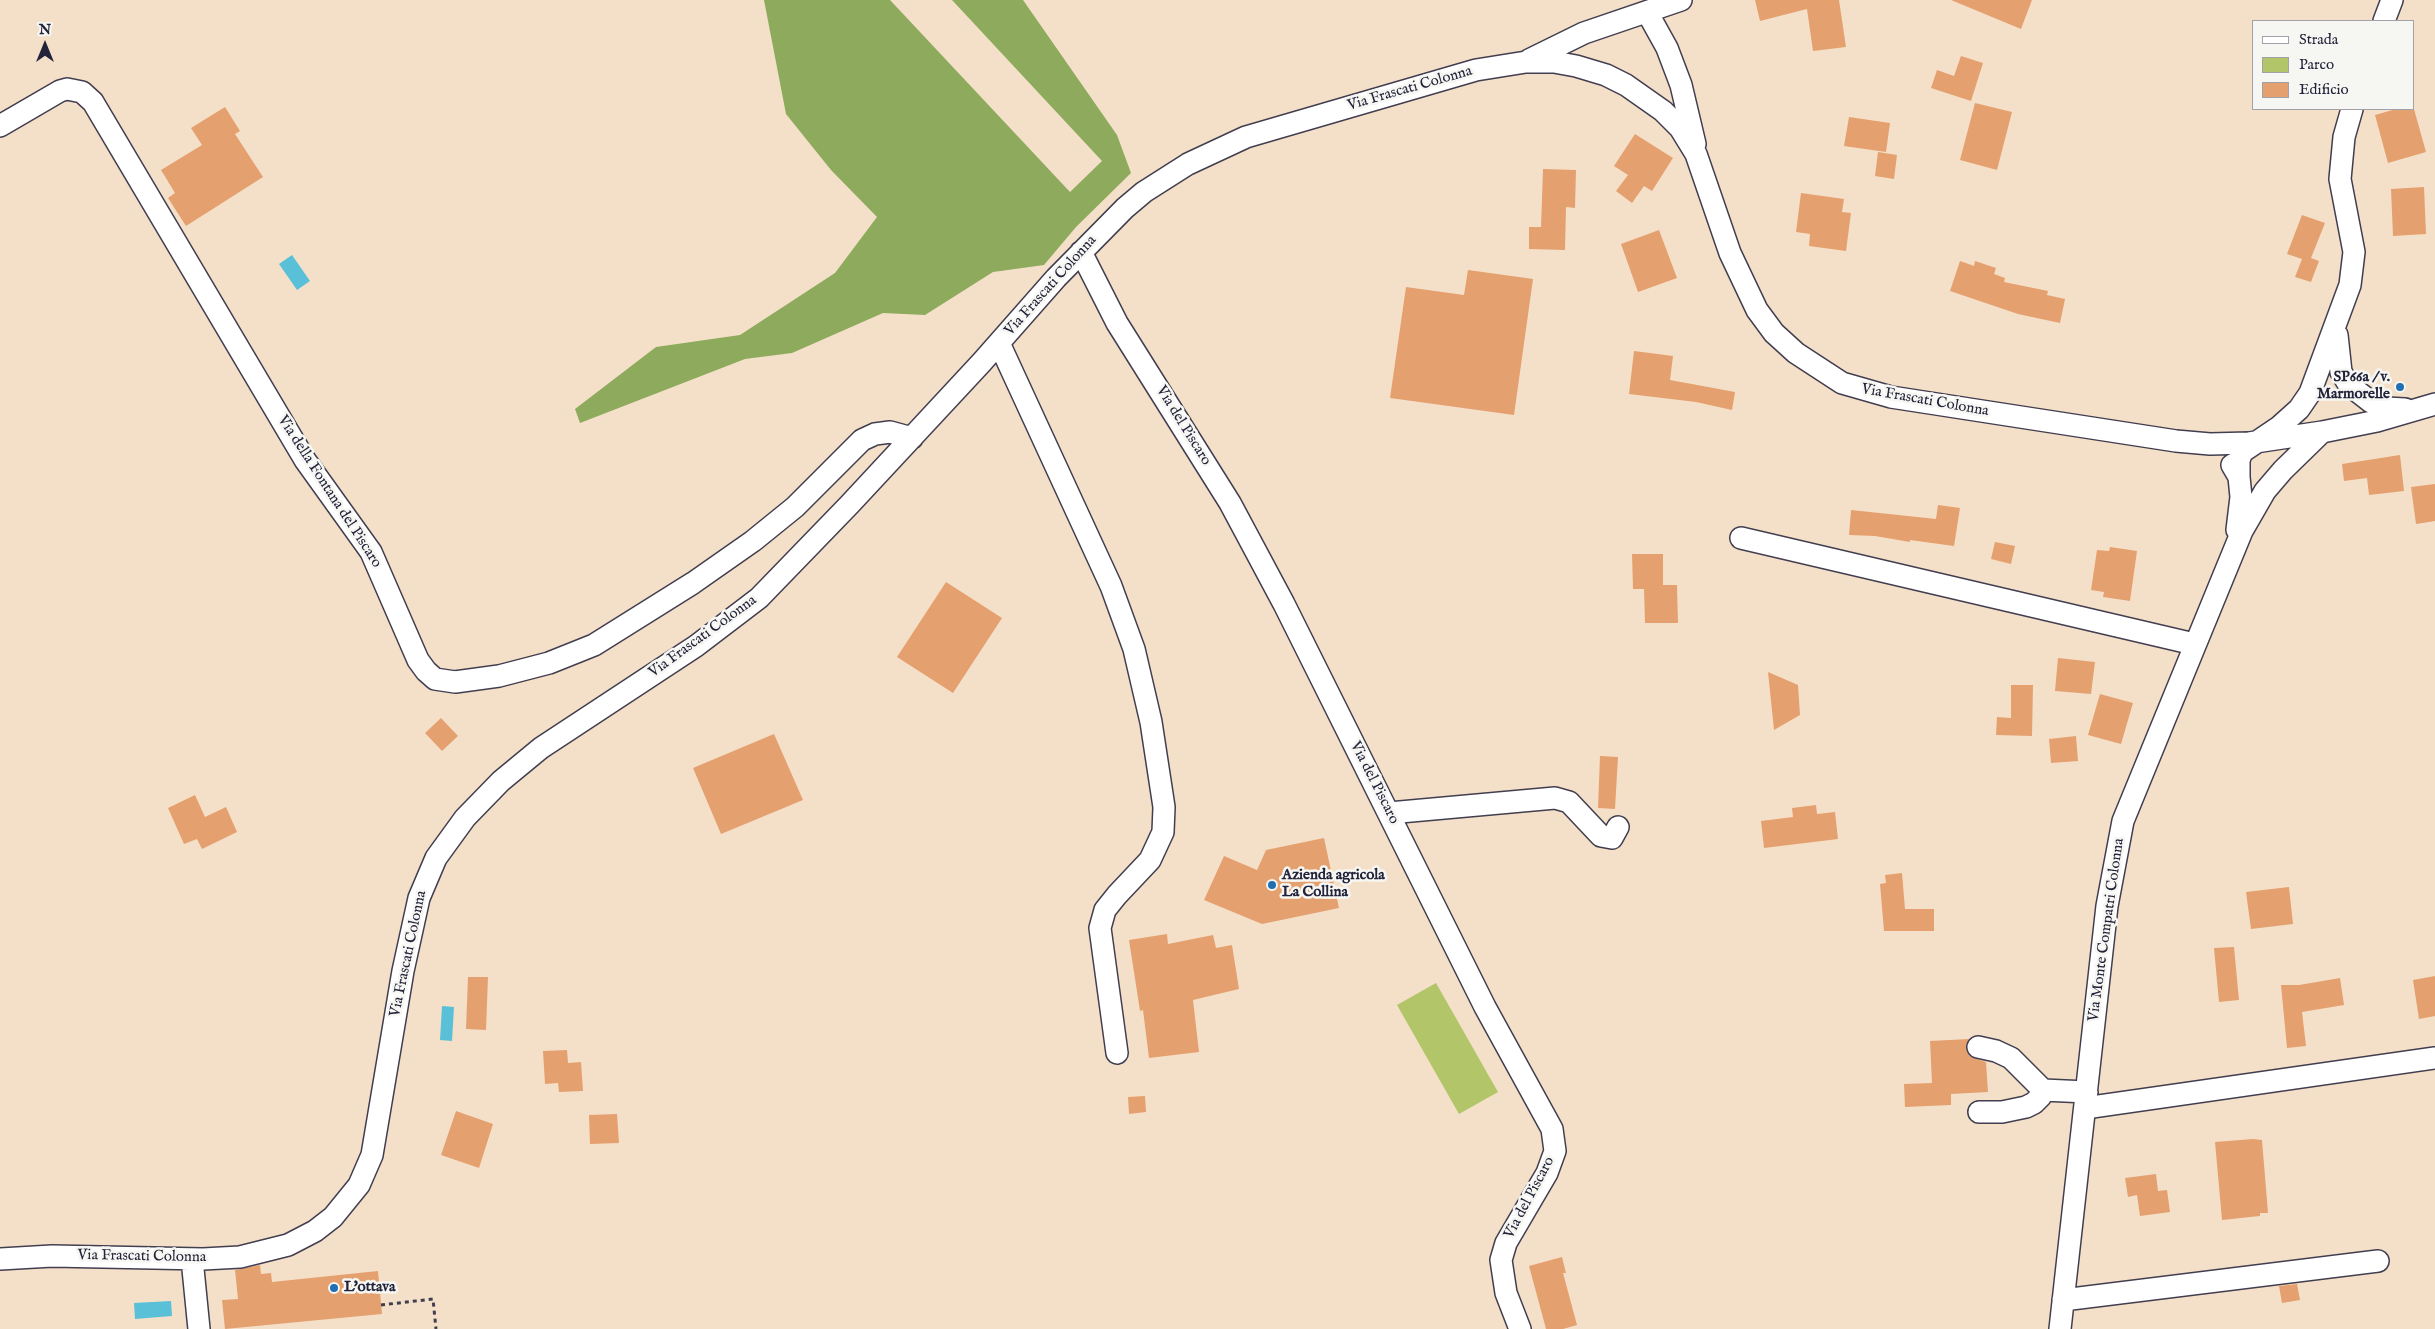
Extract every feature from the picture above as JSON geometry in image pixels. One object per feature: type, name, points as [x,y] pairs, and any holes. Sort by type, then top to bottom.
[{"type":"street","points":[[1526,62],[1577,36],[1681,0]]},
{"type":"street","points":[[2384,20],[2392,0]]},
{"type":"street","points":[[1647,12],[1667,48],[1681,85],[1699,161]]},
{"type":"street","name":"Via Frascati Colonna","points":[[0,1259],[52,1256],[192,1258],[250,1256],[296,1241],[316,1231],[333,1217],[359,1185],[368,1165],[374,1144],[403,971],[419,898],[436,858],[472,809],[501,781],[541,748],[696,646],[742,612],[781,576],[912,438],[1081,252],[1125,208],[1144,192],[1188,164],[1228,145],[1276,128],[1482,68],[1526,62],[1554,62],[1576,66],[1622,82],[1668,115],[1686,136],[1699,161],[1730,253],[1750,299],[1762,319],[1788,346],[1827,375],[1842,383],[1891,397],[2176,441],[2221,444],[2259,441],[2322,432],[2377,421],[2435,404]]},
{"type":"street","name":"Via della Fontana del Piscaro","points":[[0,126],[60,91],[67,89],[82,92],[93,102],[305,460],[371,552],[418,660],[435,679],[455,682],[514,673],[554,662],[594,645],[693,583],[752,541],[807,497],[862,440],[875,434],[890,432],[912,438]]},
{"type":"street","points":[[2232,550],[2240,514],[2238,460],[2242,452],[2279,427],[2305,400],[2319,373],[2350,285],[2354,260],[2340,179],[2343,144],[2352,110]]},
{"type":"street","name":"Via del Piscaro","points":[[1081,252],[1117,323],[1230,503],[1284,604],[1485,1007],[1552,1129],[1555,1151],[1547,1173],[1506,1243],[1501,1260],[1506,1293],[1520,1329]]},
{"type":"street","points":[[2337,323],[2337,350],[2341,372],[2354,391],[2371,402],[2386,408],[2402,410],[2435,404]]},
{"type":"street","points":[[999,344],[1114,594],[1134,649],[1151,722],[1164,807],[1163,832],[1150,860],[1105,910],[1100,928],[1117,1053]]},
{"type":"street","points":[[2232,550],[2256,505],[2276,478],[2322,432]]},
{"type":"street","points":[[2176,441],[2217,453],[2231,464],[2239,477]]},
{"type":"street","points":[[2259,441],[2268,446],[2275,454],[2278,464],[2276,478]]},
{"type":"street","points":[[1741,538],[2194,644]]},
{"type":"street","name":"Via Monte Compatri Colonna","points":[[2060,1329],[2107,906],[2120,834],[2131,798],[2232,550]]},
{"type":"street","points":[[1389,814],[1555,798],[1569,802],[1601,836],[1612,838],[1618,827]]},
{"type":"street","points":[[1978,1047],[1996,1051],[2011,1058],[2043,1090],[2086,1100],[2435,1058]]},
{"type":"street","points":[[1979,1112],[2002,1112],[2026,1107],[2034,1103],[2041,1096],[2043,1090]]},
{"type":"street","points":[[192,1258],[199,1329]]},
{"type":"street","points":[[2063,1300],[2378,1260]]},
{"type":"path","points":[[381,1305],[433,1299],[436,1329]]},
{"type":"green space","points":[[764,0],[890,0],[1070,192],[1102,161],[952,0],[1023,0],[1117,135],[1131,173],[1076,227],[1044,265],[993,272],[925,315],[883,313],[792,353],[745,359],[580,423],[575,409],[656,347],[740,335],[835,273],[877,217],[831,170],[786,114]]},
{"type":"green space","points":[[1436,983],[1498,1092],[1459,1114],[1397,1005]]},
{"type":"water","points":[[292,255],[310,281],[297,290],[279,264]]},
{"type":"water","points":[[442,1006],[454,1007],[452,1041],[440,1040]]},
{"type":"water","points":[[171,1301],[172,1316],[135,1319],[134,1303]]},
{"type":"building","points":[[1755,0],[1839,0],[1846,47],[1813,51],[1807,9],[1760,21]]},
{"type":"building","points":[[1951,0],[2032,0],[2021,29]]},
{"type":"building","points":[[1961,56],[1983,63],[1971,101],[1931,88],[1937,70],[1954,76]]},
{"type":"building","points":[[1975,103],[2012,112],[1997,170],[1960,160]]},
{"type":"building","points":[[225,107],[240,131],[235,134],[263,177],[186,226],[168,198],[175,193],[161,170],[202,145],[191,128]]},
{"type":"building","points":[[2392,110],[2414,110],[2426,152],[2388,163],[2375,115]]},
{"type":"building","points":[[1849,117],[1890,123],[1886,152],[1844,146]]},
{"type":"building","points":[[1635,134],[1673,158],[1652,191],[1644,186],[1632,203],[1616,191],[1628,175],[1614,166]]},
{"type":"building","points":[[1878,152],[1897,155],[1894,179],[1875,176]]},
{"type":"building","points":[[1543,169],[1576,170],[1575,208],[1566,207],[1565,250],[1529,249],[1529,227],[1541,227]]},
{"type":"building","points":[[2424,187],[2426,234],[2393,236],[2391,189]]},
{"type":"building","points":[[1801,193],[1844,199],[1842,212],[1851,213],[1846,251],[1809,246],[1810,234],[1796,232]]},
{"type":"building","points":[[2302,215],[2325,223],[2311,258],[2319,261],[2311,282],[2295,277],[2302,259],[2287,254]]},
{"type":"building","points":[[1659,230],[1677,278],[1638,292],[1621,244]]},
{"type":"building","points":[[1960,261],[1974,266],[1975,261],[1996,268],[1994,274],[2005,278],[2004,282],[2048,291],[2047,295],[2065,299],[2060,323],[2018,314],[1950,291]]},
{"type":"building","points":[[1468,270],[1533,279],[1514,415],[1390,398],[1406,287],[1464,295]]},
{"type":"building","points":[[1634,351],[1673,356],[1670,380],[1735,392],[1732,410],[1696,402],[1629,394]]},
{"type":"building","points":[[2400,455],[2404,491],[2369,495],[2367,478],[2344,481],[2342,464]]},
{"type":"building","points":[[2435,484],[2435,521],[2416,524],[2411,487]]},
{"type":"building","points":[[1938,505],[1960,508],[1954,546],[1910,540],[1910,542],[1875,536],[1849,535],[1851,510],[1936,519]]},
{"type":"building","points":[[1995,542],[2015,546],[2011,564],[1991,559]]},
{"type":"building","points":[[2110,547],[2137,551],[2130,601],[2103,597],[2104,592],[2091,590],[2097,550],[2109,551]]},
{"type":"building","points":[[1632,554],[1663,554],[1663,585],[1677,585],[1678,623],[1645,623],[1644,589],[1633,589]]},
{"type":"building","points":[[946,582],[1002,618],[953,693],[897,657]]},
{"type":"building","points":[[2058,658],[2095,662],[2091,694],[2055,691]]},
{"type":"building","points":[[1768,672],[1798,685],[1800,715],[1774,730]]},
{"type":"building","points":[[2011,685],[2033,685],[2032,736],[1996,735],[1997,717],[2011,718]]},
{"type":"building","points":[[2100,694],[2133,703],[2121,744],[2088,735]]},
{"type":"building","points":[[441,718],[458,736],[442,751],[425,733]]},
{"type":"building","points":[[774,734],[803,800],[721,834],[693,768]]},
{"type":"building","points":[[2076,736],[2078,761],[2051,763],[2049,739]]},
{"type":"building","points":[[1600,756],[1618,757],[1615,809],[1598,808]]},
{"type":"building","points":[[195,795],[205,817],[226,807],[237,832],[202,849],[197,839],[184,844],[168,808]]},
{"type":"building","points":[[1816,805],[1817,814],[1835,812],[1838,839],[1764,848],[1761,821],[1793,817],[1792,808]]},
{"type":"building","name":"Azienda agricola La Collina","points":[[1324,838],[1339,908],[1262,924],[1204,900],[1224,856],[1257,870],[1266,850]]},
{"type":"building","points":[[1902,873],[1905,909],[1934,909],[1934,931],[1884,931],[1880,884],[1886,883],[1885,875]]},
{"type":"building","points":[[2289,887],[2293,924],[2251,929],[2246,892]]},
{"type":"building","points":[[1167,934],[1168,944],[1213,935],[1216,948],[1232,945],[1239,989],[1193,1000],[1199,1052],[1149,1058],[1143,1010],[1140,1011],[1129,940]]},
{"type":"building","points":[[2234,947],[2239,1000],[2219,1002],[2214,948]]},
{"type":"building","points":[[2435,976],[2435,1016],[2419,1019],[2413,980]]},
{"type":"building","points":[[468,977],[488,977],[486,1030],[466,1029]]},
{"type":"building","points":[[2340,978],[2344,1005],[2302,1012],[2306,1046],[2287,1048],[2281,985],[2299,985]]},
{"type":"building","points":[[1969,1039],[1966,1045],[1969,1056],[1986,1062],[1988,1092],[1951,1094],[1951,1105],[1905,1107],[1904,1084],[1932,1083],[1930,1041]]},
{"type":"building","points":[[567,1050],[568,1063],[581,1062],[583,1091],[559,1092],[558,1083],[545,1084],[543,1051]]},
{"type":"building","points":[[1145,1096],[1146,1112],[1129,1114],[1128,1097]]},
{"type":"building","points":[[456,1111],[493,1124],[479,1168],[441,1155]]},
{"type":"building","points":[[617,1114],[619,1143],[590,1144],[589,1115]]},
{"type":"building","points":[[2262,1140],[2268,1213],[2260,1213],[2260,1216],[2222,1220],[2215,1142]]},
{"type":"building","points":[[2156,1174],[2158,1191],[2167,1190],[2170,1212],[2140,1216],[2137,1195],[2128,1197],[2125,1178]]},
{"type":"building","points":[[1562,1257],[1566,1273],[1563,1273],[1577,1325],[1563,1329],[1546,1329],[1529,1266]]},
{"type":"building","name":"L'ottava","points":[[260,1265],[261,1274],[271,1273],[272,1282],[378,1271],[382,1314],[225,1329],[222,1300],[238,1299],[235,1270]]},
{"type":"building","points":[[2297,1284],[2300,1300],[2282,1303],[2279,1286]]},
{"type":"place","name":"SP66a / v. Marmorelle","points":[[2400,387]]},
{"type":"place","name":"Azienda agricola La Collina","points":[[1272,885]]},
{"type":"place","name":"L'ottava","points":[[334,1288]]}]
